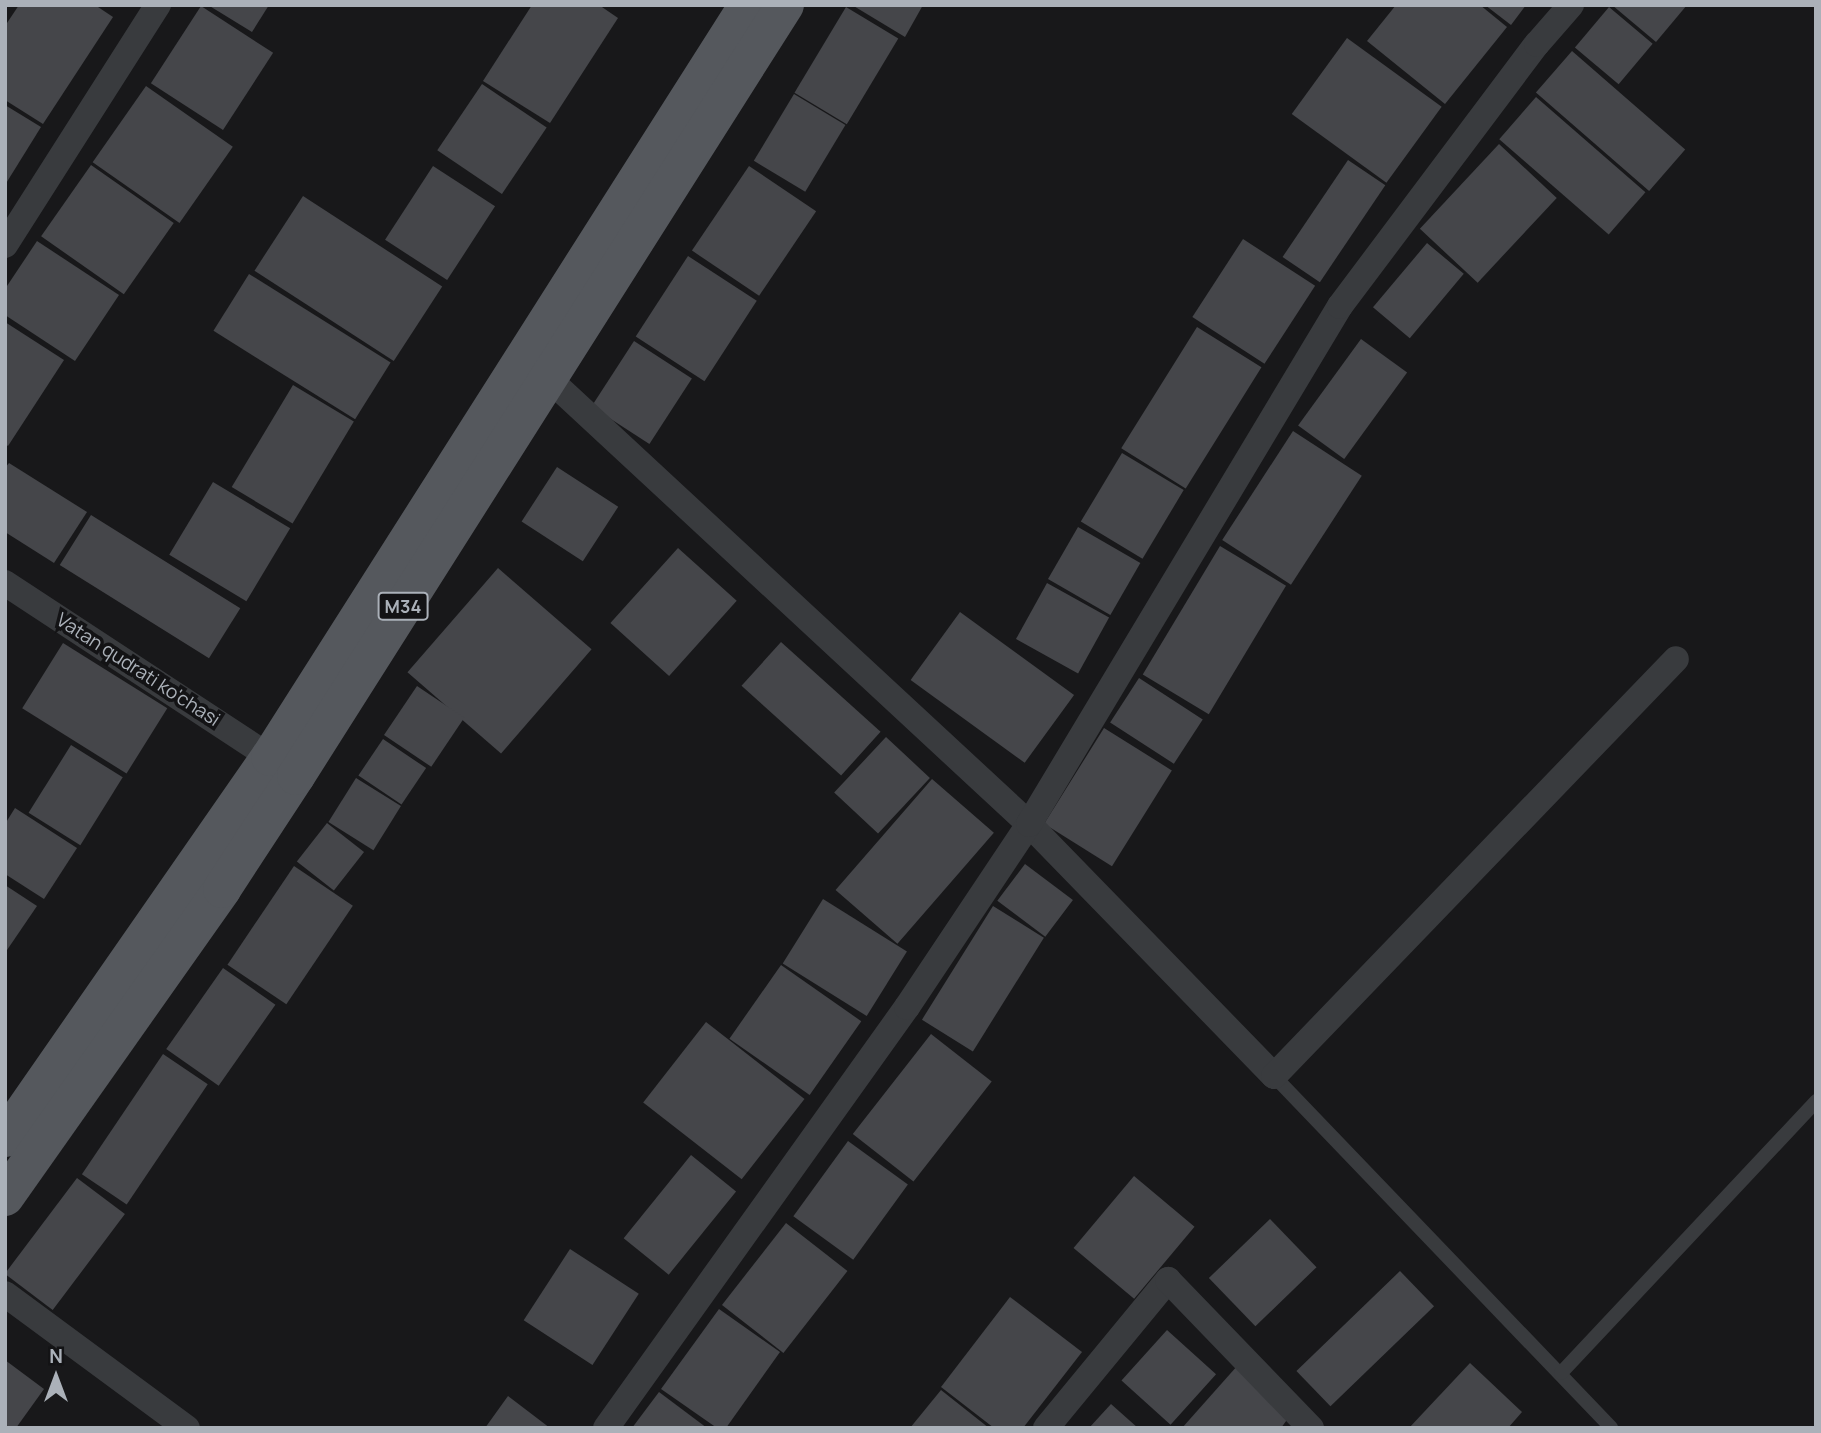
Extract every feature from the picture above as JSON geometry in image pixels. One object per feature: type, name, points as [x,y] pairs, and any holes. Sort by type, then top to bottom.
[{"type":"main road","name":"M34","points":[[5,1197],[244,855],[547,377],[771,7]]},
{"type":"main road","name":"M34","points":[[5,1138],[270,757],[771,7]]},
{"type":"street","points":[[5,245],[158,5]]},
{"type":"street","points":[[606,1428],[907,1007],[1029,824],[1340,306],[1537,44],[1571,5]]},
{"type":"street","points":[[547,377],[1029,824],[1274,1076],[1676,659]]},
{"type":"street","name":"Vatan qudrati ko'chasi","points":[[5,583],[270,757]]},
{"type":"street","points":[[1046,1428],[1168,1280],[1311,1428]]},
{"type":"street","points":[[5,1294],[187,1428]]},
{"type":"lane","points":[[1274,1076],[1611,1428]]},
{"type":"lane","points":[[1561,1373],[1816,1101]]},
{"type":"building","points":[[19,5],[95,5],[113,17],[43,124],[5,100],[5,26]]},
{"type":"building","points":[[208,5],[269,5],[252,32]]},
{"type":"building","points":[[532,5],[599,5],[618,18],[550,123],[483,81]]},
{"type":"building","points":[[852,5],[923,5],[905,37]]},
{"type":"building","points":[[1396,5],[1480,5],[1507,27],[1445,104],[1367,41]]},
{"type":"building","points":[[1485,5],[1526,5],[1511,25]]},
{"type":"building","points":[[1612,5],[1687,5],[1656,42]]},
{"type":"building","points":[[201,6],[273,53],[223,130],[151,83]]},
{"type":"building","points":[[846,7],[898,38],[847,124],[794,93]]},
{"type":"building","points":[[1609,7],[1653,44],[1619,84],[1575,48]]},
{"type":"building","points":[[1347,38],[1442,107],[1386,183],[1292,114]]},
{"type":"building","points":[[1572,51],[1685,149],[1649,191],[1536,93]]},
{"type":"building","points":[[482,84],[547,128],[502,194],[437,150]]},
{"type":"building","points":[[146,86],[233,147],[179,223],[93,162]]},
{"type":"building","points":[[794,94],[845,125],[805,192],[754,161]]},
{"type":"building","points":[[1536,97],[1645,192],[1609,234],[1499,139]]},
{"type":"building","points":[[5,105],[41,127],[5,185]]},
{"type":"building","points":[[1499,144],[1557,198],[1478,283],[1420,229]]},
{"type":"building","points":[[1348,160],[1385,185],[1320,282],[1283,257]]},
{"type":"building","points":[[91,165],[174,223],[124,294],[41,236]]},
{"type":"building","points":[[433,166],[495,206],[447,280],[385,240]]},
{"type":"building","points":[[749,166],[816,211],[759,296],[692,251]]},
{"type":"building","points":[[303,196],[442,286],[394,361],[255,271]]},
{"type":"building","points":[[1243,239],[1315,286],[1264,364],[1192,317]]},
{"type":"building","points":[[37,241],[119,295],[75,361],[5,315],[5,289]]},
{"type":"building","points":[[1427,243],[1464,274],[1410,338],[1373,307]]},
{"type":"building","points":[[688,256],[757,301],[704,381],[636,337]]},
{"type":"building","points":[[249,274],[391,362],[355,419],[213,331]]},
{"type":"building","points":[[5,322],[64,360],[8,446],[5,444]]},
{"type":"building","points":[[1197,327],[1261,367],[1186,489],[1121,448]]},
{"type":"building","points":[[1361,339],[1407,373],[1344,459],[1298,426]]},
{"type":"building","points":[[634,341],[692,379],[649,444],[592,406]]},
{"type":"building","points":[[293,385],[354,422],[293,524],[232,487]]},
{"type":"building","points":[[1293,431],[1362,476],[1291,585],[1222,540]]},
{"type":"building","points":[[1122,453],[1184,490],[1143,559],[1081,522]]},
{"type":"building","points":[[9,463],[87,512],[54,563],[5,532],[5,468]]},
{"type":"building","points":[[557,467],[618,507],[583,561],[522,522]]},
{"type":"building","points":[[213,482],[290,528],[246,601],[169,555]]},
{"type":"building","points":[[91,515],[240,608],[209,658],[60,565]]},
{"type":"building","points":[[1078,527],[1140,563],[1110,615],[1048,579]]},
{"type":"building","points":[[1220,546],[1286,586],[1209,714],[1143,675]]},
{"type":"building","points":[[678,548],[737,601],[669,676],[610,623]]},
{"type":"building","points":[[498,568],[592,649],[501,754],[407,672]]},
{"type":"building","points":[[1047,583],[1109,617],[1078,673],[1016,639]]},
{"type":"building","points":[[960,612],[1074,695],[1025,763],[911,680]]},
{"type":"building","points":[[781,642],[881,732],[841,776],[742,686]]},
{"type":"building","points":[[63,643],[167,708],[127,773],[22,708]]},
{"type":"building","points":[[1139,678],[1203,719],[1174,764],[1110,722]]},
{"type":"building","points":[[417,686],[464,718],[431,767],[384,735]]},
{"type":"building","points":[[1104,728],[1172,770],[1112,866],[1044,824]]},
{"type":"building","points":[[886,737],[930,778],[878,834],[834,793]]},
{"type":"building","points":[[383,739],[426,768],[402,805],[358,775]]},
{"type":"building","points":[[71,745],[123,777],[80,845],[29,813]]},
{"type":"building","points":[[356,778],[401,806],[373,850],[328,822]]},
{"type":"building","points":[[932,779],[994,833],[897,944],[836,890]]},
{"type":"building","points":[[15,808],[77,848],[44,899],[5,874],[5,824]]},
{"type":"building","points":[[327,823],[364,852],[334,891],[297,862]]},
{"type":"building","points":[[1025,864],[1073,900],[1045,937],[997,901]]},
{"type":"building","points":[[294,866],[353,906],[286,1004],[227,965]]},
{"type":"building","points":[[5,885],[37,906],[5,953]]},
{"type":"building","points":[[823,899],[907,951],[867,1016],[783,963]]},
{"type":"building","points":[[993,906],[1044,938],[973,1051],[922,1020]]},
{"type":"building","points":[[781,965],[861,1021],[810,1095],[729,1039]]},
{"type":"building","points":[[223,968],[275,1005],[219,1086],[166,1049]]},
{"type":"building","points":[[706,1022],[805,1099],[742,1179],[643,1102]]},
{"type":"building","points":[[931,1034],[992,1081],[913,1181],[853,1134]]},
{"type":"building","points":[[163,1054],[208,1084],[127,1204],[82,1174]]},
{"type":"building","points":[[848,1141],[908,1184],[853,1260],[793,1216]]},
{"type":"building","points":[[691,1155],[736,1192],[669,1275],[624,1238]]},
{"type":"building","points":[[1134,1176],[1195,1227],[1134,1299],[1074,1248]]},
{"type":"building","points":[[77,1178],[125,1214],[53,1310],[5,1274]]},
{"type":"building","points":[[1270,1219],[1317,1267],[1255,1326],[1209,1278]]},
{"type":"building","points":[[786,1223],[847,1271],[783,1353],[722,1305]]},
{"type":"building","points":[[570,1249],[639,1294],[592,1365],[524,1320]]},
{"type":"building","points":[[1400,1271],[1434,1306],[1330,1406],[1296,1371]]},
{"type":"building","points":[[1010,1297],[1082,1352],[1023,1428],[994,1428],[941,1387]]},
{"type":"building","points":[[719,1309],[780,1352],[726,1428],[717,1428],[661,1389]]},
{"type":"building","points":[[1167,1330],[1216,1374],[1171,1425],[1121,1381]]},
{"type":"building","points":[[5,1360],[44,1389],[16,1428],[5,1428]]},
{"type":"building","points":[[1470,1363],[1522,1412],[1508,1428],[1409,1428]]},
{"type":"building","points":[[1238,1365],[1289,1417],[1281,1428],[1182,1428]]},
{"type":"building","points":[[941,1390],[989,1428],[910,1428]]},
{"type":"building","points":[[659,1392],[707,1428],[632,1428]]},
{"type":"building","points":[[508,1396],[550,1428],[485,1428]]},
{"type":"building","points":[[1111,1404],[1138,1428],[1089,1428]]}]
